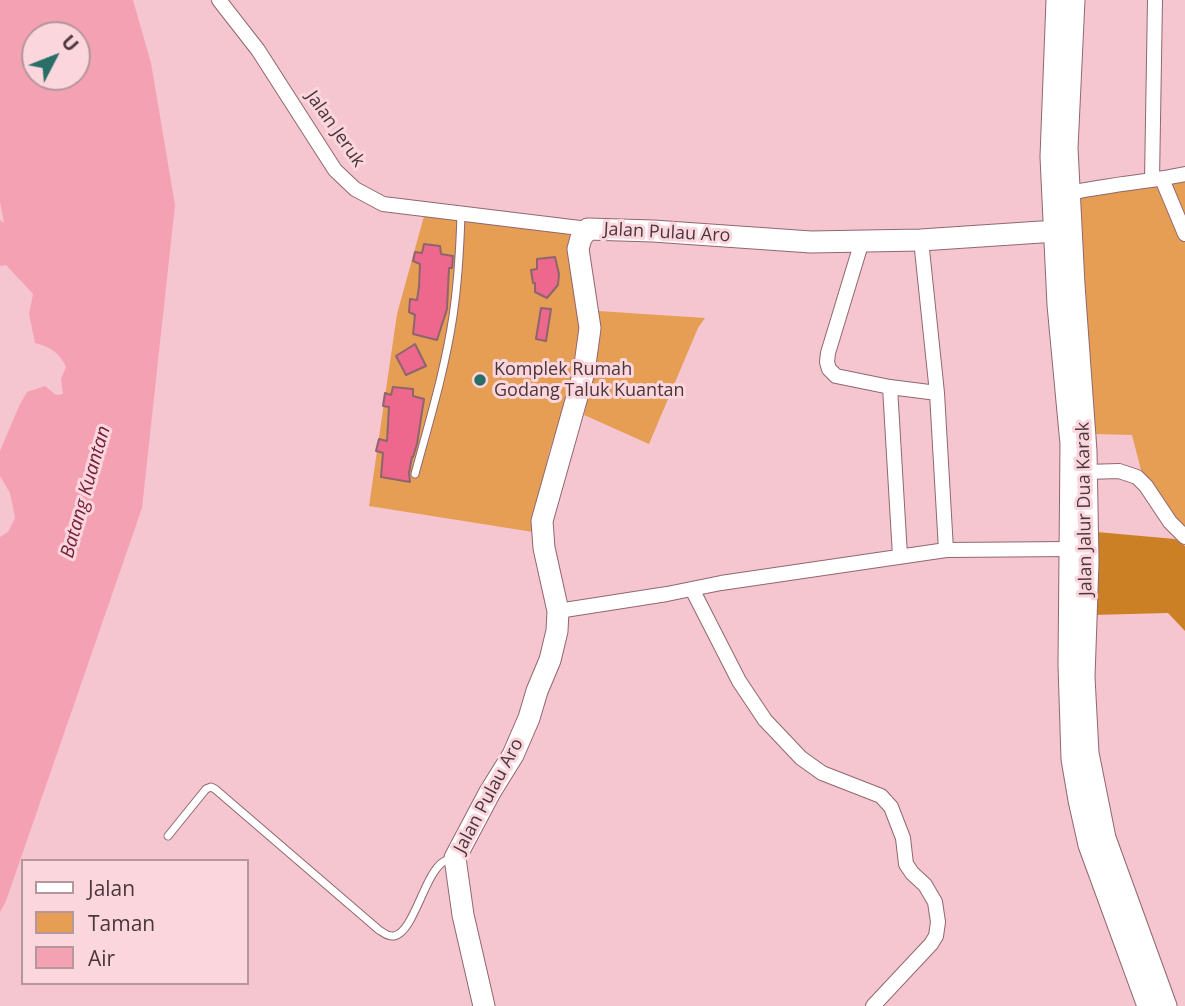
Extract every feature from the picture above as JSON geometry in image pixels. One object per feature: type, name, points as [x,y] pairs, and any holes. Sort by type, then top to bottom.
[{"type":"main road","name":"Jalan Jalur Dua Karak","points":[[1057,0],[1051,158],[1058,305],[1071,444],[1069,678],[1072,759],[1089,845],[1148,1006]]},
{"type":"main road","name":"Jalan Jalur Dua Karak","points":[[1074,0],[1067,148],[1086,472],[1084,677],[1088,752],[1105,838],[1167,1006]]},
{"type":"main road","name":"Jalan Pulau Aro","points":[[484,1006],[463,915],[455,858],[513,755],[550,660],[558,631],[558,611],[544,548],[542,521],[584,372],[590,328],[578,249],[581,238],[588,229],[811,242],[921,240],[1056,231]]},
{"type":"street","name":"Jalan Jeruk","points":[[219,0],[258,50],[335,170],[355,189],[383,204],[588,229]]},
{"type":"street","points":[[1155,0],[1157,179],[1185,234]]},
{"type":"street","points":[[1069,193],[1185,174]]},
{"type":"street","points":[[921,240],[937,393],[946,550]]},
{"type":"street","points":[[862,241],[828,353],[829,369],[835,376],[937,393]]},
{"type":"street","points":[[890,387],[900,556]]},
{"type":"street","points":[[1086,472],[1119,471],[1137,477],[1170,522],[1185,537]]},
{"type":"street","points":[[558,611],[721,583],[946,550],[1071,549]]},
{"type":"street","points":[[692,589],[739,681],[765,720],[801,758],[822,773],[881,796],[891,807],[903,838],[906,864],[925,885],[935,902],[938,922],[936,936],[873,1006]]},
{"type":"lane","points":[[415,474],[453,316],[460,257],[461,214]]},
{"type":"lane","points":[[168,836],[206,789],[211,787],[389,936],[406,928],[433,874],[444,861],[455,858]]},
{"type":"green space","points":[[1185,168],[1185,532],[1143,478],[1132,435],[1094,434],[1075,188]]},
{"type":"green space","name":"Komplek Rumah Godang Taluk Kuantan","points":[[424,216],[566,232],[574,245],[583,328],[568,400],[549,452],[533,532],[369,506],[397,314]]},
{"type":"green space","points":[[598,311],[705,318],[698,328],[649,444],[584,415],[600,338]]},
{"type":"shaded area","points":[[1097,532],[1175,539],[1185,546],[1185,631],[1168,613],[1093,615]]},
{"type":"water","name":"Batang Kuantan","points":[[0,0],[133,0],[151,63],[175,205],[142,508],[0,912],[0,537],[8,532],[15,518],[10,493],[0,476],[0,451],[27,392],[45,386],[56,395],[63,394],[61,379],[66,367],[54,351],[35,343],[29,314],[33,294],[6,265],[0,266],[0,220],[4,223],[0,202]]},
{"type":"building","points":[[424,244],[440,246],[441,254],[453,256],[452,268],[449,268],[447,309],[437,340],[413,334],[415,315],[409,312],[410,299],[417,300],[419,287],[420,264],[413,261],[415,252],[422,253]]},
{"type":"building","points":[[555,257],[559,274],[558,285],[547,298],[535,292],[531,270],[537,269],[537,259]]},
{"type":"building","points":[[541,308],[551,309],[546,341],[536,339]]},
{"type":"building","points":[[415,344],[426,366],[406,375],[396,356]]},
{"type":"building","points":[[393,387],[413,389],[413,396],[424,399],[409,473],[410,482],[381,477],[383,453],[376,451],[379,439],[387,441],[389,407],[383,406],[385,393],[391,395]]},
{"type":"place","name":"Komplek Rumah Godang Taluk Kuantan","points":[[480,380]]}]
